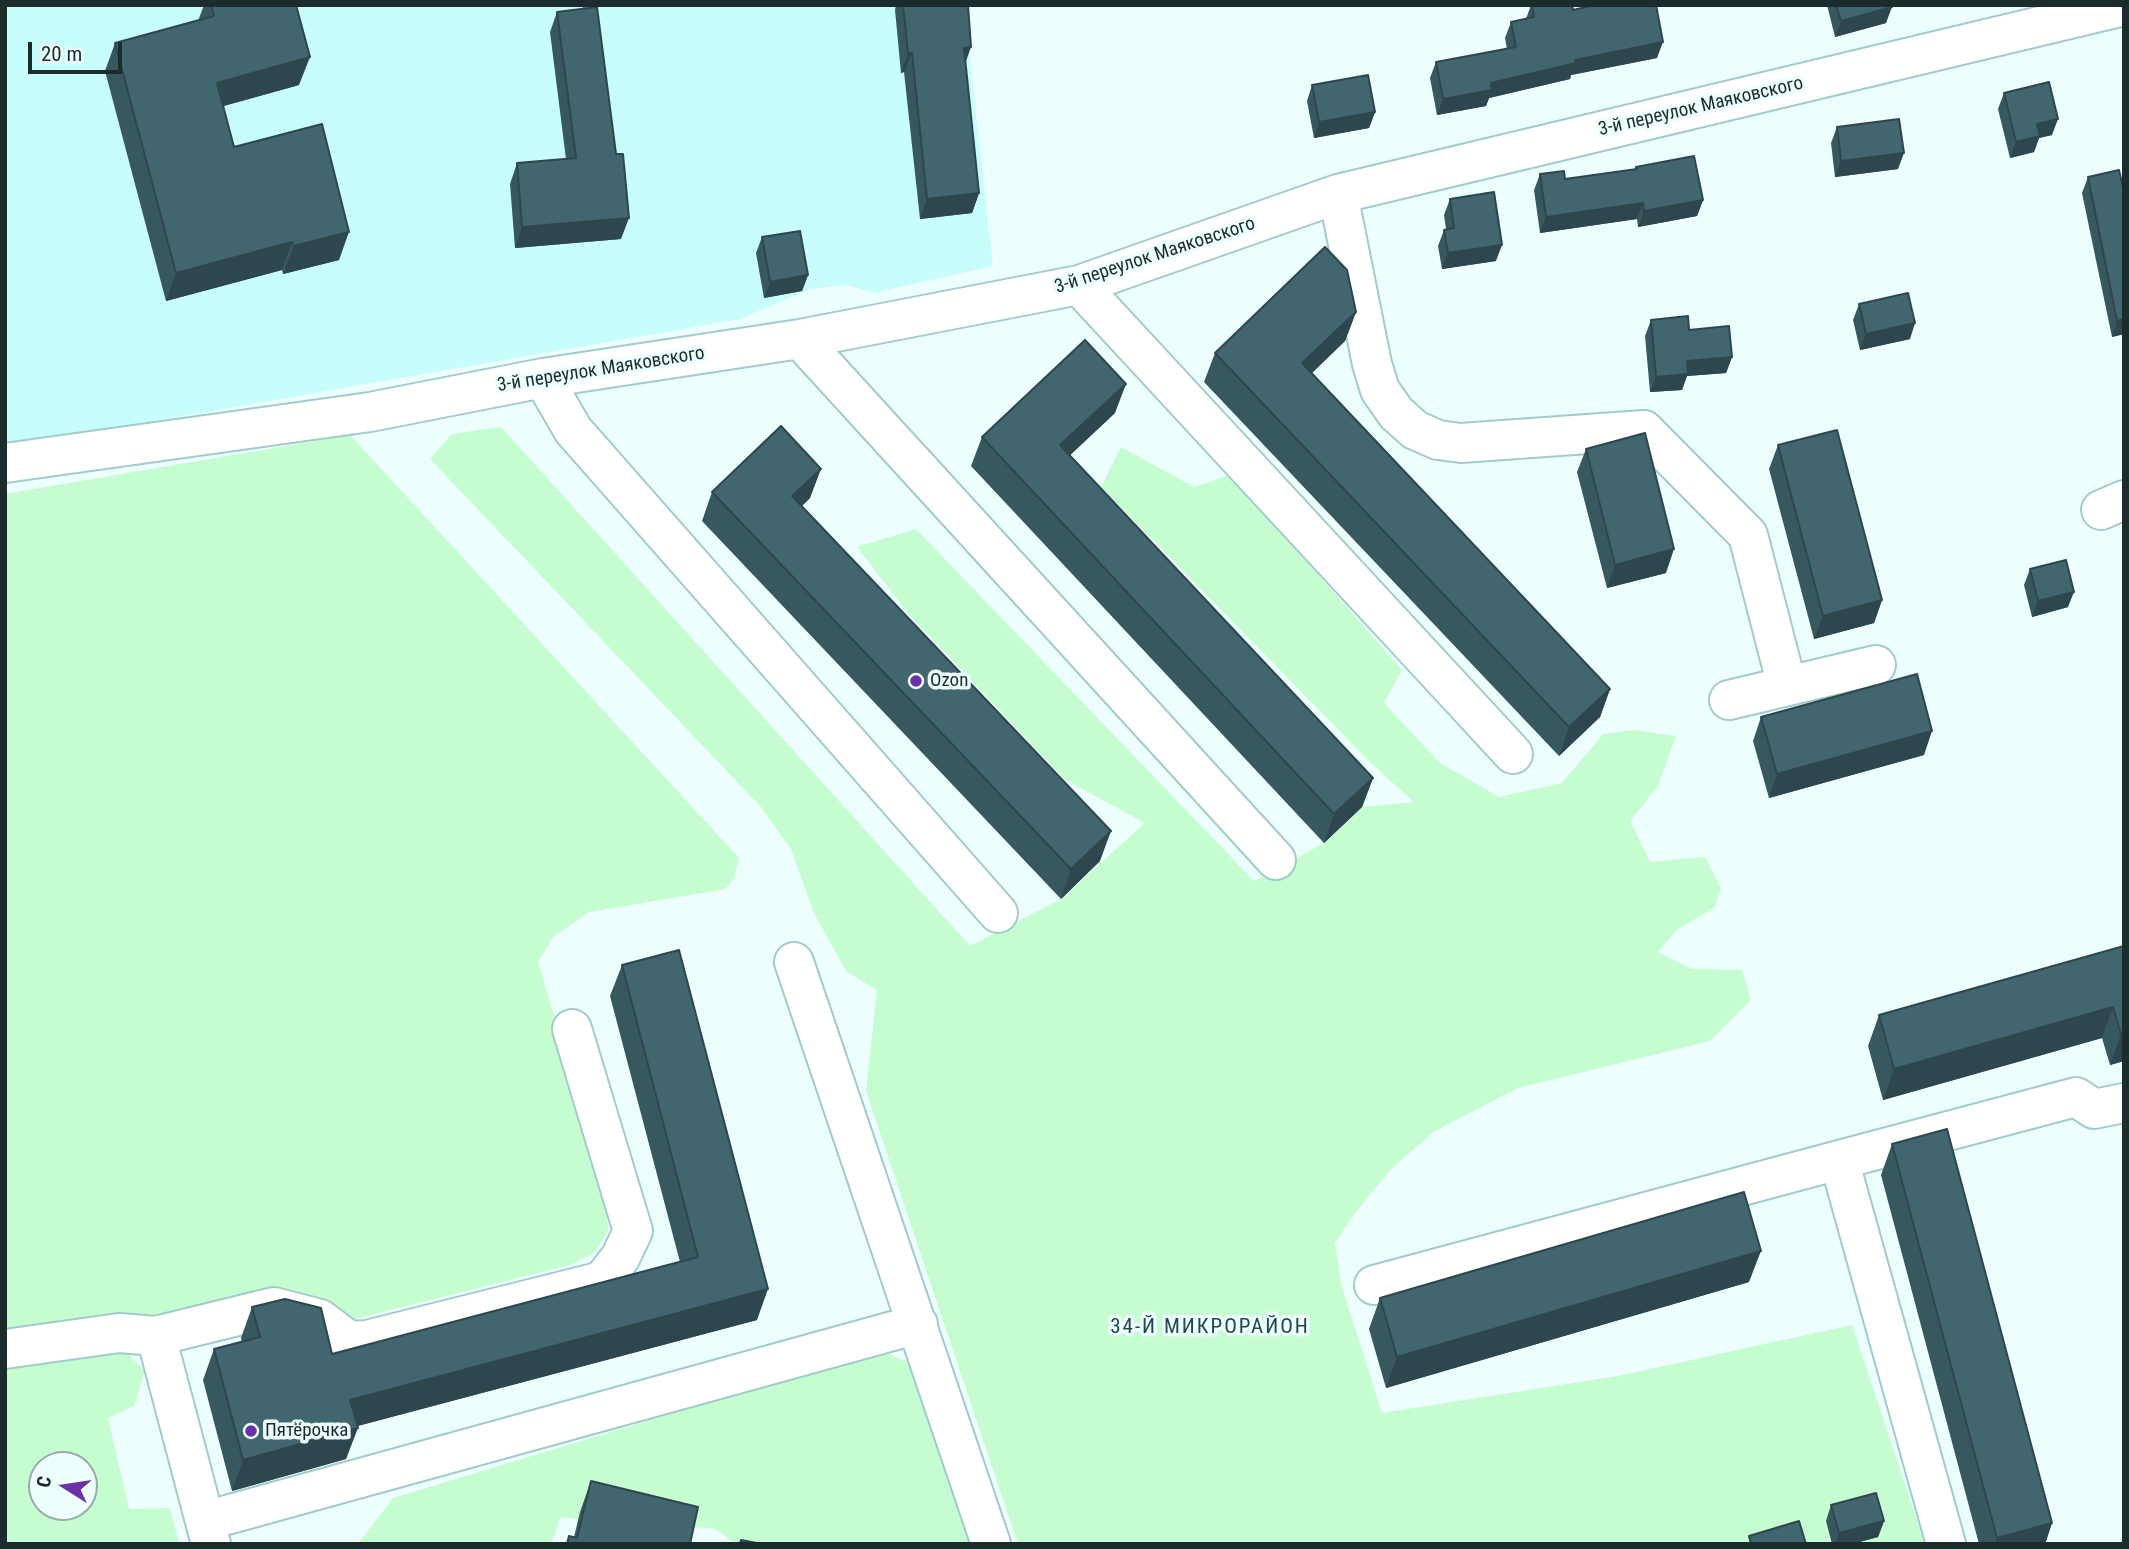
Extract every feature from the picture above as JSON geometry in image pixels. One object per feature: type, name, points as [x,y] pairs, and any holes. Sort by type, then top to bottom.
[{"type":"street","name":"3-й переулок Маяковского","points":[[5,463],[370,412],[543,378],[800,339],[1079,285],[1338,194],[2124,6]]},
{"type":"street","points":[[1338,194],[1380,390],[1396,413],[1415,430],[1438,440],[1461,443],[1644,430],[1748,535],[1787,686]]},
{"type":"street","points":[[1079,285],[1513,754]]},
{"type":"street","points":[[800,339],[1276,860]]},
{"type":"street","points":[[543,378],[573,430],[998,913]]},
{"type":"street","points":[[1729,700],[1876,665]]},
{"type":"street","points":[[794,962],[991,1544]]},
{"type":"street","points":[[5,1349],[119,1333],[156,1336],[274,1307],[320,1319],[349,1340],[367,1340],[602,1282],[620,1258],[634,1231],[572,1029]]},
{"type":"street","points":[[1374,1285],[2076,1097],[2094,1109],[2124,1103]]},
{"type":"street","points":[[1839,1160],[1946,1544]]},
{"type":"street","points":[[156,1336],[208,1532],[918,1324]]},
{"type":"shaded area","points":[[5,5],[964,5],[993,266],[874,293],[846,285],[810,289],[740,319],[5,447]]},
{"type":"green space","points":[[501,427],[970,946],[1061,899],[1145,823],[1064,779],[908,613],[857,547],[916,529],[1254,881],[1324,843],[1362,807],[1414,802],[1369,761],[1101,487],[1121,447],[1194,487],[1230,475],[1402,670],[1384,703],[1440,763],[1499,797],[1562,783],[1603,734],[1633,730],[1676,736],[1658,786],[1630,821],[1650,862],[1705,857],[1721,889],[1714,908],[1676,930],[1658,952],[1692,969],[1742,970],[1751,1000],[1710,1041],[1518,1088],[1435,1131],[1392,1168],[1354,1214],[1335,1243],[1341,1284],[1382,1413],[1618,1376],[1852,1325],[1925,1544],[1018,1544],[866,1091],[877,990],[846,971],[813,911],[791,849],[761,807],[430,459],[452,434]]},
{"type":"green space","points":[[350,435],[739,858],[734,879],[725,889],[589,912],[553,937],[538,962],[606,1190],[608,1231],[595,1252],[570,1265],[343,1322],[5,1338],[5,494]]},
{"type":"green space","points":[[123,1349],[145,1371],[134,1406],[108,1418],[129,1509],[170,1508],[179,1544],[5,1544],[5,1368]]},
{"type":"green space","points":[[885,1352],[919,1368],[974,1544],[736,1544],[714,1528],[622,1525],[561,1517],[551,1544],[358,1544],[393,1498],[799,1375]]},
{"type":"building","points":[[211,5],[296,5],[310,57],[217,83],[234,147],[322,124],[349,232],[294,246],[292,242],[176,273],[115,43],[214,16]]},
{"type":"building","points":[[903,5],[968,5],[971,47],[964,48],[979,193],[927,199],[912,53],[908,53]]},
{"type":"building","points":[[1532,5],[1572,5],[1573,10],[1594,5],[1656,5],[1663,42],[1575,60],[1576,63],[1491,83],[1492,90],[1443,99],[1436,62],[1516,47],[1511,22],[1534,17]]},
{"type":"building","points":[[1836,5],[1891,5],[1892,7],[1841,21]]},
{"type":"building","points":[[597,7],[616,154],[623,154],[629,218],[522,227],[517,163],[576,158],[557,12]]},
{"type":"building","points":[[1368,75],[1375,112],[1319,122],[1312,85]]},
{"type":"building","points":[[2049,82],[2058,119],[2037,124],[2040,136],[2016,142],[2004,93]]},
{"type":"building","points":[[1899,119],[1904,153],[1841,161],[1837,127]]},
{"type":"building","points":[[1694,156],[1703,200],[1644,211],[1643,203],[1546,217],[1540,174],[1564,171],[1565,179],[1637,169],[1636,167]]},
{"type":"building","points":[[2119,170],[2124,192],[2124,319],[2117,321],[2088,177]]},
{"type":"building","points":[[1494,192],[1502,245],[1448,253],[1444,230],[1454,228],[1450,199]]},
{"type":"building","points":[[800,231],[808,275],[770,282],[762,237]]},
{"type":"building","points":[[1325,247],[1347,270],[1356,312],[1302,363],[1610,689],[1569,727],[1215,353]]},
{"type":"building","points":[[1908,293],[1915,323],[1866,334],[1859,304]]},
{"type":"building","points":[[1688,316],[1689,330],[1729,326],[1732,357],[1687,361],[1688,374],[1656,377],[1651,320]]},
{"type":"building","points":[[1085,340],[1126,384],[1060,445],[1373,778],[1334,814],[982,437]]},
{"type":"building","points":[[781,426],[821,469],[792,496],[1111,831],[1071,869],[712,492]]},
{"type":"building","points":[[1837,430],[1882,600],[1823,616],[1778,445]]},
{"type":"building","points":[[1645,433],[1674,549],[1615,565],[1586,449]]},
{"type":"building","points":[[2066,560],[2074,592],[2038,601],[2030,569]]},
{"type":"building","points":[[1917,674],[1932,731],[1777,774],[1761,717]]},
{"type":"building","points":[[2124,946],[2124,1033],[2121,1034],[2113,1007],[1894,1069],[1879,1015]]},
{"type":"building","points":[[679,950],[768,1289],[350,1400],[358,1428],[243,1460],[214,1349],[260,1337],[252,1307],[285,1299],[321,1308],[332,1354],[698,1257],[622,965]]},
{"type":"building","points":[[1947,1129],[2052,1523],[1997,1538],[1892,1144]]},
{"type":"building","points":[[1744,1192],[1761,1251],[1397,1357],[1380,1298]]},
{"type":"building","points":[[591,1481],[698,1507],[690,1544],[567,1544],[569,1536],[577,1538]]},
{"type":"building","points":[[1876,1493],[1884,1521],[1839,1533],[1831,1505]]},
{"type":"building","points":[[1799,1521],[1806,1544],[1751,1544],[1749,1536]]},
{"type":"building","points":[[741,1540],[762,1544],[740,1544]]},
{"type":"place","name":"Ozon","points":[[916,681]]},
{"type":"place","name":"Пятёрочка","points":[[251,1431]]},
{"type":"district","name":"34-Й МИКРОРАЙОН","points":[[1210,1328]]}]
